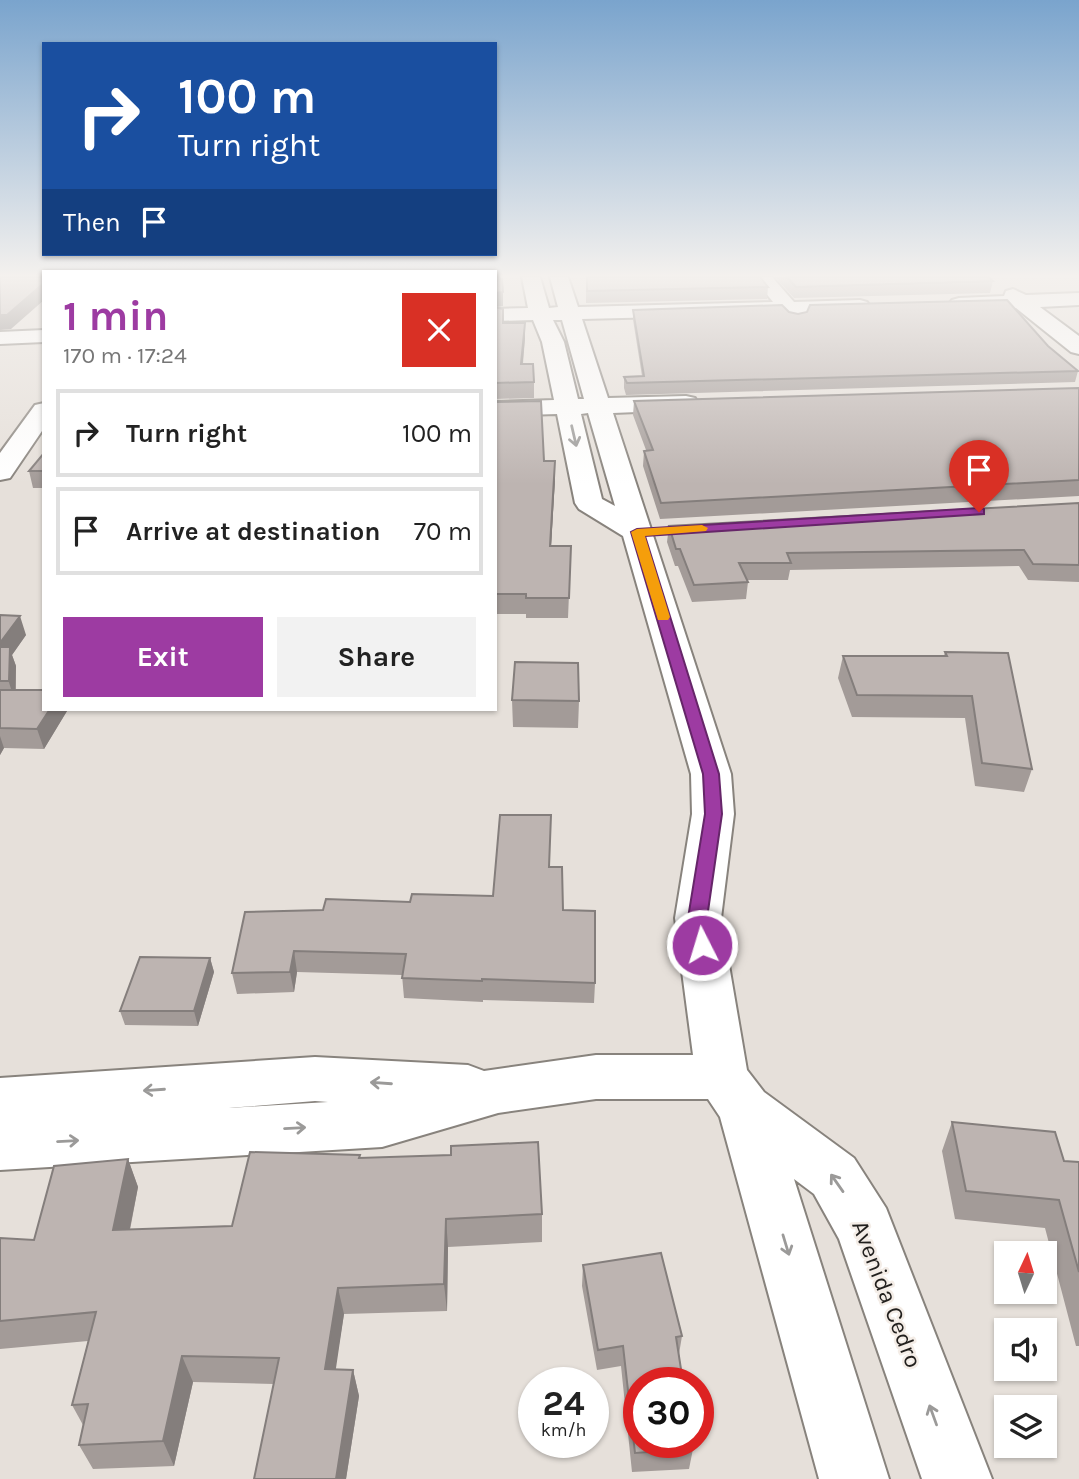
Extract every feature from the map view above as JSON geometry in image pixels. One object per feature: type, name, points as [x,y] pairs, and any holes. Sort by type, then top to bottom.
[{"type":"street","points":[[554,346],[589,503],[651,531]]},
{"type":"street","points":[[581,346],[599,405],[651,531],[711,774],[713,814],[698,918],[733,1093],[854,1479]]},
{"type":"street","points":[[497,408],[709,402]]},
{"type":"street","points":[[0,472],[41,418]]},
{"type":"street","points":[[0,1145],[382,1123],[498,1090],[596,1077],[733,1093]]},
{"type":"street","points":[[0,1101],[315,1079],[498,1090]]},
{"type":"street","name":"Avenida Cedro","points":[[733,1093],[834,1177],[865,1228],[957,1479]]},
{"type":"building","points":[[497,346],[523,346],[521,364],[533,364],[534,382],[497,383]]},
{"type":"building","points":[[639,346],[1048,346],[1078,371],[627,383],[624,377],[644,376]]},
{"type":"building","points":[[1079,388],[1079,480],[661,503],[644,451],[653,450],[634,401]]},
{"type":"building","points":[[541,401],[544,461],[555,461],[550,546],[571,546],[569,598],[526,598],[526,594],[497,594],[497,402]]},
{"type":"building","points":[[42,455],[42,471],[29,471]]},
{"type":"building","points":[[1079,503],[1079,565],[1033,564],[1024,550],[787,553],[791,563],[739,563],[748,582],[694,585],[680,549],[676,549],[669,526]]},
{"type":"building","points":[[0,615],[20,616],[0,643]]},
{"type":"building","points":[[0,647],[10,647],[9,681],[0,681]]},
{"type":"building","points":[[945,652],[1008,653],[1032,769],[982,763],[972,696],[857,695],[843,656],[947,656]]},
{"type":"building","points":[[515,662],[578,663],[579,701],[512,700]]},
{"type":"building","points":[[0,690],[42,690],[42,711],[49,711],[37,729],[0,728]]},
{"type":"building","points":[[500,815],[551,815],[549,867],[562,867],[563,910],[595,911],[595,983],[402,978],[406,954],[294,951],[290,972],[232,973],[245,912],[323,910],[326,899],[410,902],[412,894],[493,896]]},
{"type":"building","points":[[140,957],[210,958],[194,1011],[120,1011]]},
{"type":"building","points":[[952,1122],[1055,1132],[1064,1161],[1079,1162],[1079,1272],[1059,1200],[966,1191]]},
{"type":"building","points":[[538,1142],[542,1214],[446,1219],[444,1284],[338,1288],[325,1369],[353,1370],[336,1479],[254,1479],[279,1358],[182,1356],[163,1441],[79,1445],[88,1404],[72,1405],[96,1312],[0,1321],[0,1238],[34,1240],[54,1166],[128,1159],[113,1230],[232,1226],[250,1152],[360,1155],[359,1158],[451,1155],[451,1146]]},
{"type":"building","points":[[661,1253],[682,1336],[676,1337],[681,1367],[625,1367],[623,1346],[598,1350],[583,1265]]},
{"type":"slow traffic","points":[[663,617],[637,532],[702,528]]},
{"type":"route","points":[[702,945],[698,918],[713,814],[711,774],[637,532],[979,512]]}]
